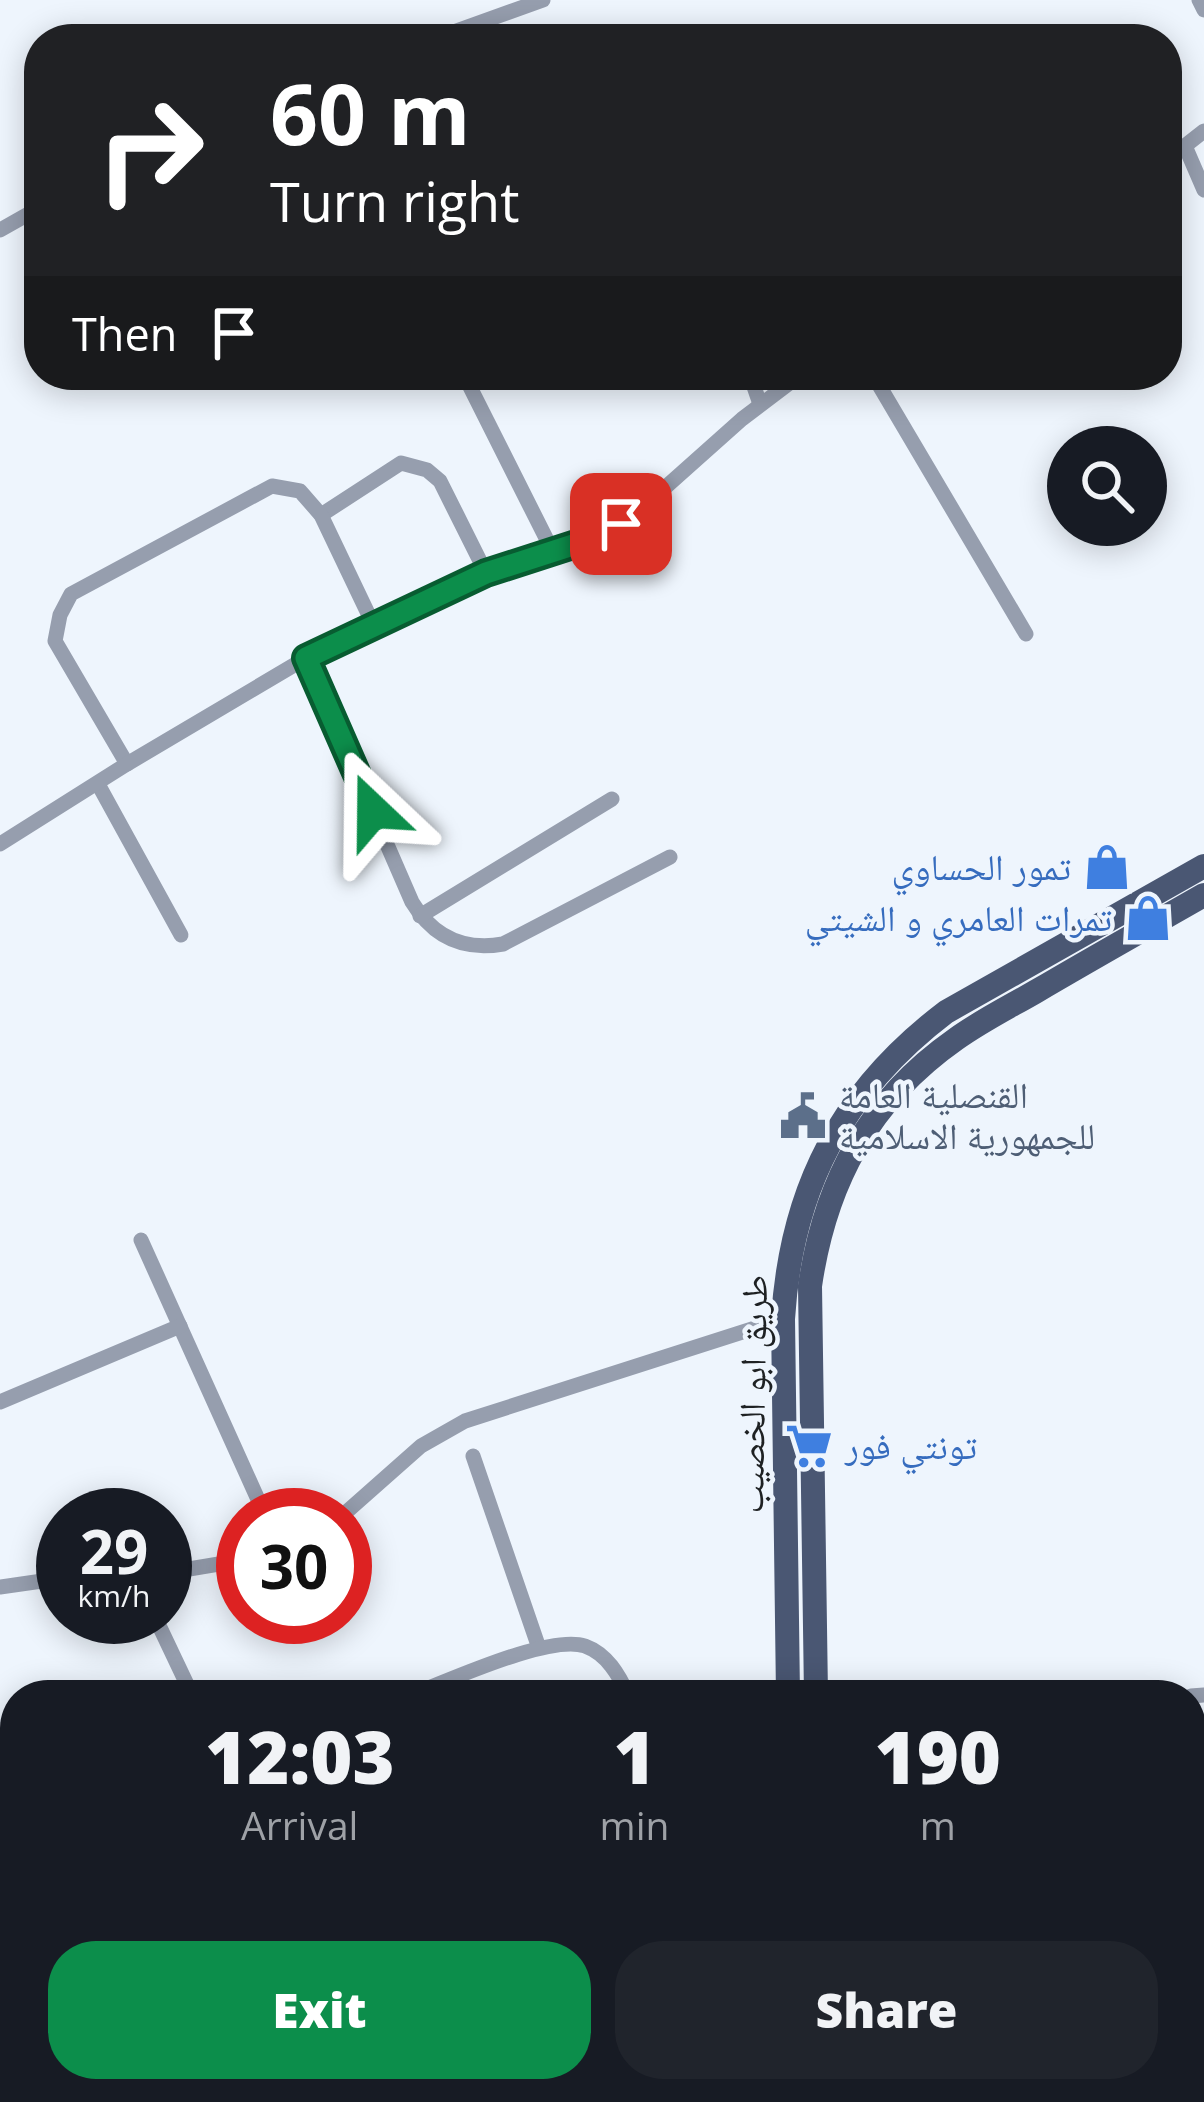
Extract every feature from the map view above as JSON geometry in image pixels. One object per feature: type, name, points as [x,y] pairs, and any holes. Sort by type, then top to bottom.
[{"type":"main road","name":"طريق ابو الخصيب","points":[[788,1680],[783,1318],[791,1247],[812,1178],[845,1114],[917,1034],[977,993],[1204,866]]},
{"type":"main road","name":"طريق ابو الخصيب","points":[[816,1680],[810,1286],[823,1220],[848,1159],[886,1103],[946,1046],[1204,895]]},
{"type":"street","points":[[476,24],[543,0]]},
{"type":"street","points":[[1199,0],[1204,10]]},
{"type":"street","points":[[1182,148],[1204,131]]},
{"type":"street","points":[[1185,146],[1204,190]]},
{"type":"street","points":[[471,390],[551,550]]},
{"type":"street","points":[[755,390],[760,404]]},
{"type":"street","points":[[0,844],[306,658],[486,573],[621,524],[779,390]]},
{"type":"street","points":[[882,390],[1026,634]]},
{"type":"street","points":[[321,515],[401,463],[427,470],[440,482],[486,573]]},
{"type":"street","points":[[127,764],[55,641],[60,614],[71,594],[272,486],[300,490],[321,515],[374,626]]},
{"type":"street","points":[[306,658],[420,916],[457,943],[503,944],[670,857]]},
{"type":"street","points":[[98,784],[182,935]]},
{"type":"street","points":[[420,916],[612,799]]},
{"type":"street","points":[[141,1240],[253,1488]]},
{"type":"street","points":[[372,1489],[421,1446],[464,1420],[783,1318]]},
{"type":"street","points":[[0,1402],[179,1326]]},
{"type":"street","points":[[473,1456],[539,1648]]},
{"type":"street","points":[[0,1587],[36,1582]]},
{"type":"street","points":[[167,1644],[184,1680]]},
{"type":"street","points":[[452,1680],[539,1648],[572,1644],[602,1656],[620,1680]]},
{"type":"place","name":"تمور الحساوي","points":[[1107,867]]},
{"type":"place","name":"تمرات العامري و الشيتي","points":[[1148,918]]},
{"type":"place","name":"القنصلية العامة للجمهورية الاسلامية","points":[[803,1116]]},
{"type":"place","name":"تونتي فور","points":[[809,1446]]},
{"type":"route","points":[[373,811],[306,658],[486,573],[621,524]]}]
